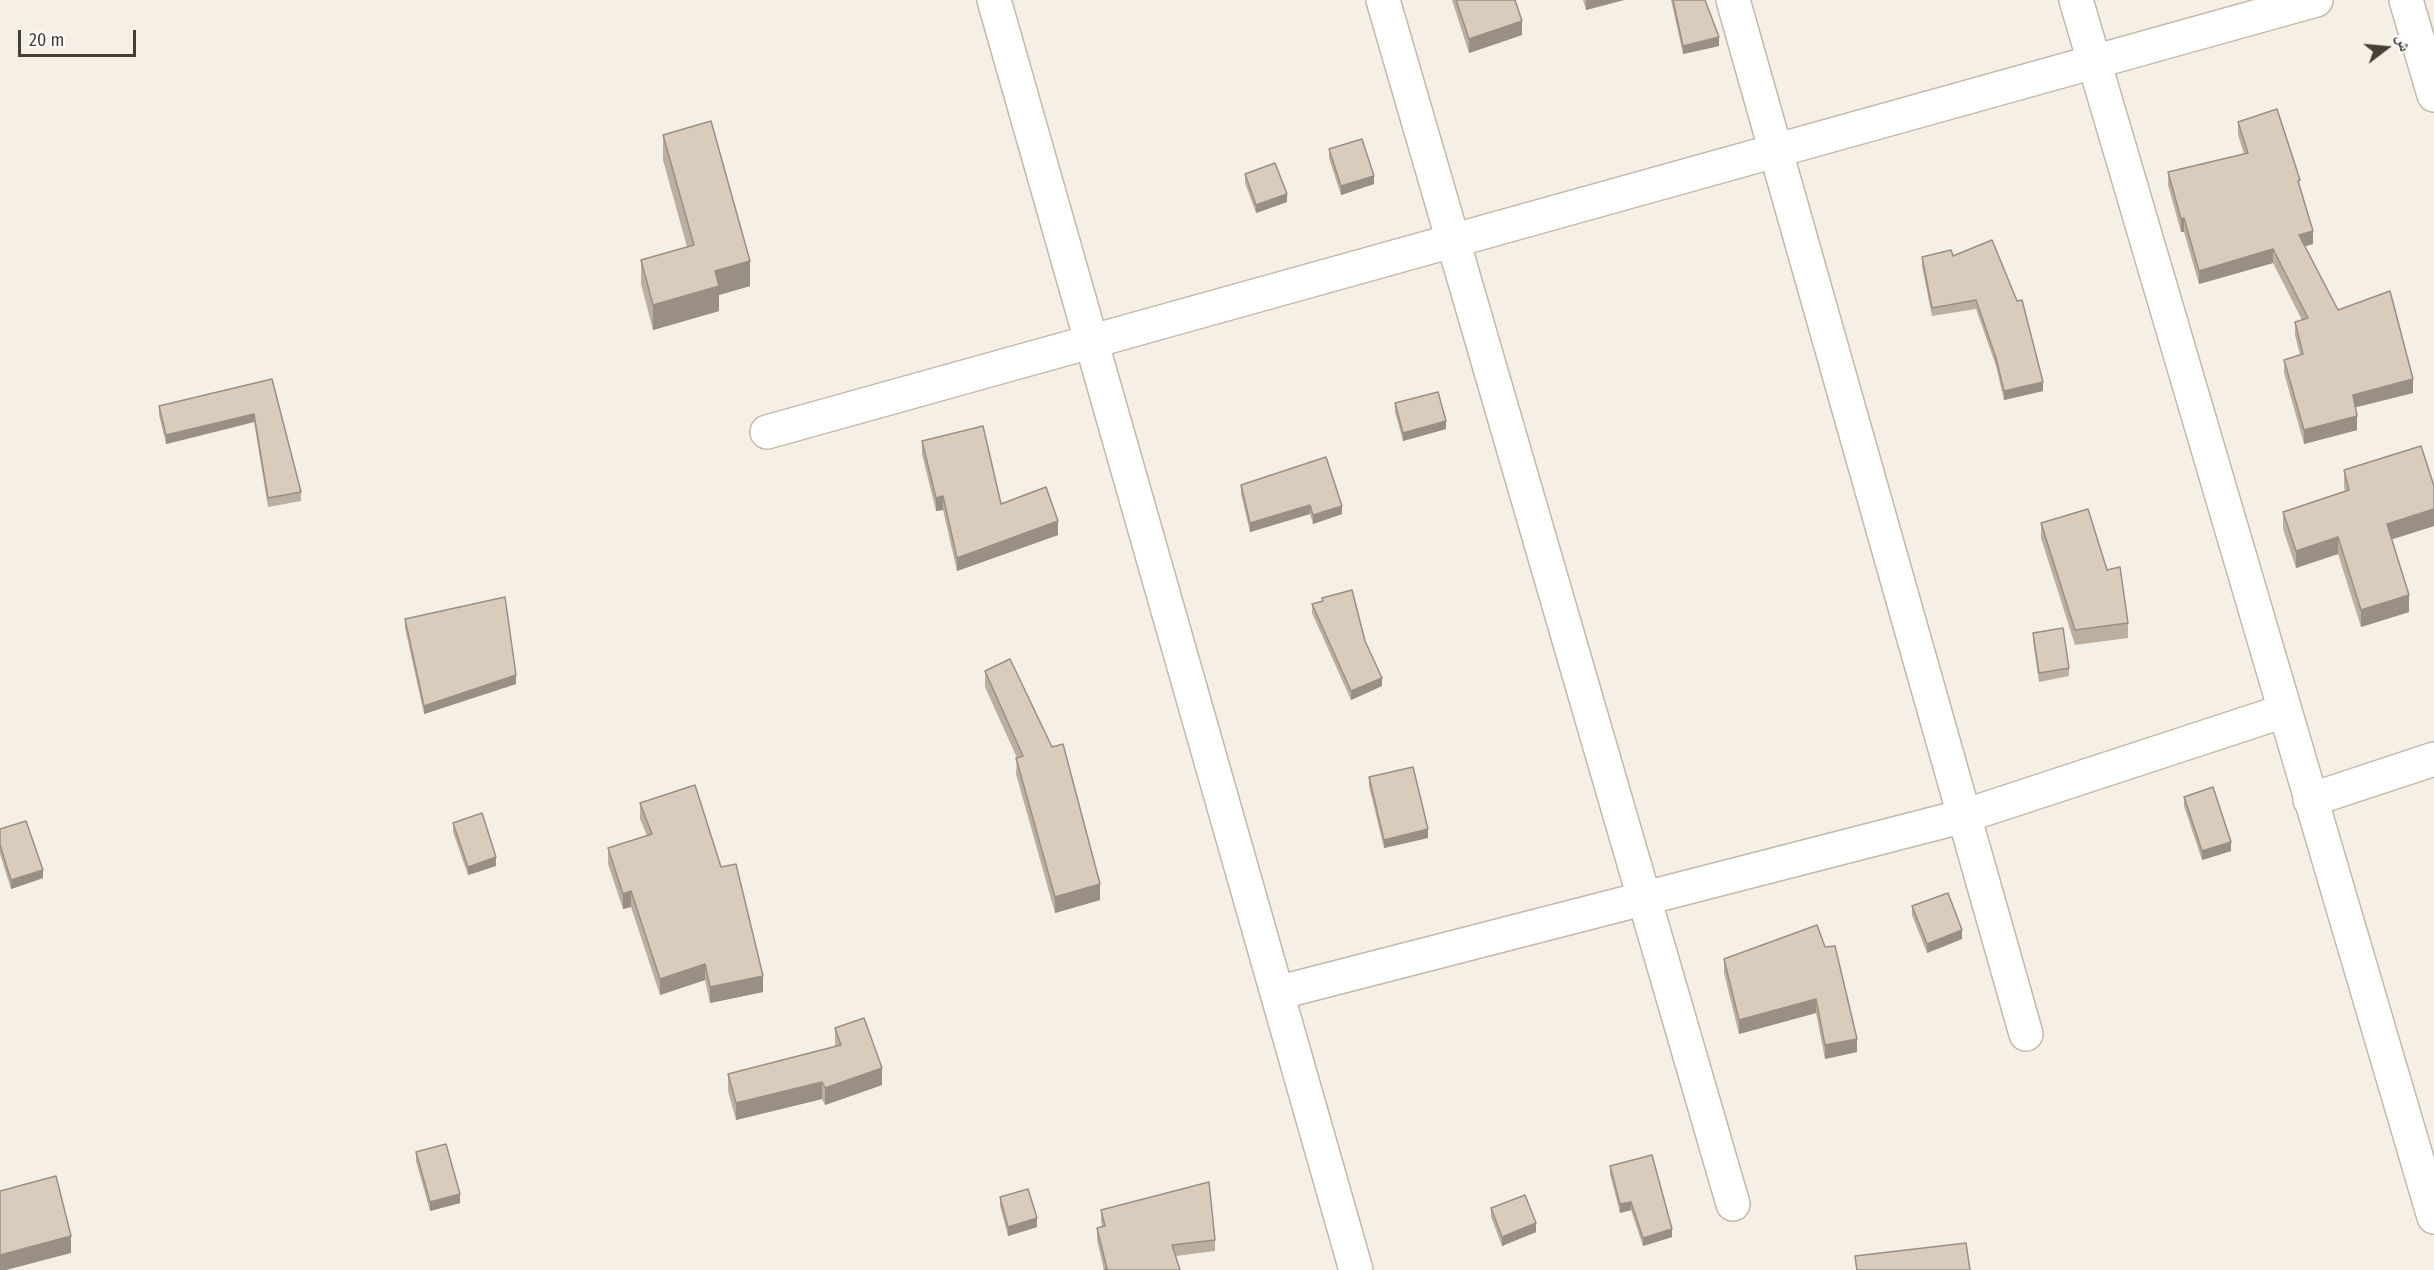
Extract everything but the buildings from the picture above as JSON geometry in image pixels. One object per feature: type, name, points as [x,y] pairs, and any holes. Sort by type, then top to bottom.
[{"type":"street","points":[[994,0],[1356,1270]]},
{"type":"street","points":[[1383,0],[1733,1204]]},
{"type":"street","points":[[1733,0],[2026,1034]]},
{"type":"street","points":[[2076,0],[2434,1217]]},
{"type":"street","points":[[767,432],[2316,0]]},
{"type":"street","points":[[2406,0],[2434,95]]},
{"type":"street","points":[[1277,993],[1964,816],[2284,711]]},
{"type":"street","points":[[2310,800],[2434,759]]}]
